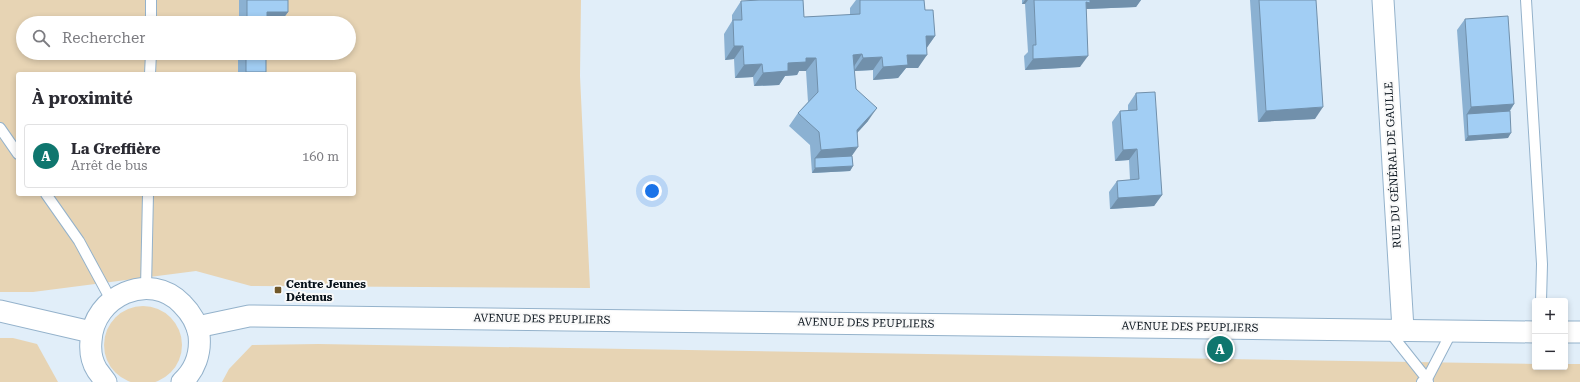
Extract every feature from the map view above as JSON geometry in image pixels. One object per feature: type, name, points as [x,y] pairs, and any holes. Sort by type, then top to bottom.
[{"type":"street","name":"RUE DU GÉNÉRAL DE GAULLE","points":[[1383,0],[1395,330]]},
{"type":"street","points":[[106,382],[97,370],[90,351],[91,332],[98,314],[111,300],[128,292],[146,288],[163,292],[178,300],[190,312],[197,327],[200,344],[197,361],[189,376],[182,382]]},
{"type":"street","points":[[0,312],[91,332]]},
{"type":"street","name":"AVENUE DES PEUPLIERS","points":[[197,327],[249,316],[1532,332]]},
{"type":"street","points":[[1568,332],[1580,332]]},
{"type":"lane","points":[[151,0],[151,16]]},
{"type":"lane","points":[[1526,0],[1542,264],[1541,298]]},
{"type":"lane","points":[[150,60],[150,72]]},
{"type":"lane","points":[[0,128],[16,151]]},
{"type":"lane","points":[[47,196],[79,241],[111,300]]},
{"type":"lane","points":[[146,288],[148,196]]},
{"type":"lane","points":[[1395,330],[1426,381]]},
{"type":"lane","points":[[1426,381],[1453,330]]},
{"type":"shaded area","points":[[0,0],[581,0],[580,76],[590,288],[251,286],[196,271],[33,292],[0,292]]},
{"type":"shaded area","points":[[135,307],[151,307],[165,312],[176,323],[181,337],[181,353],[176,367],[165,378],[151,383],[135,383],[121,378],[110,367],[105,353],[105,337],[110,323],[121,312]]},
{"type":"shaded area","points":[[0,338],[13,338],[37,344],[58,382],[0,382]]},
{"type":"shaded area","points":[[318,344],[1532,364],[1532,370],[1568,370],[1568,364],[1580,364],[1580,382],[222,382],[229,369],[252,345]]},
{"type":"building","points":[[247,0],[288,0],[288,12],[267,12],[267,16],[247,16]]},
{"type":"building","points":[[803,0],[804,17],[860,14],[860,0],[924,0],[925,10],[933,10],[935,36],[926,36],[927,55],[907,55],[908,65],[883,67],[882,57],[863,58],[862,54],[853,55],[856,89],[877,108],[857,130],[858,147],[821,150],[819,132],[798,113],[818,92],[816,58],[806,58],[806,62],[788,63],[788,71],[763,73],[762,64],[744,65],[743,46],[734,46],[733,20],[742,20],[741,1]]},
{"type":"building","points":[[1034,0],[1090,0],[1090,3],[1086,2],[1088,56],[1033,59],[1033,45],[1036,45]]},
{"type":"building","points":[[1259,0],[1316,0],[1323,107],[1266,111]]},
{"type":"building","points":[[1508,16],[1514,104],[1471,107],[1465,19]]},
{"type":"building","points":[[246,60],[266,60],[266,72],[246,72]]},
{"type":"building","points":[[1155,92],[1162,195],[1118,198],[1117,181],[1139,179],[1137,149],[1123,150],[1120,111],[1137,110],[1136,93]]},
{"type":"building","points":[[1510,111],[1511,133],[1468,136],[1467,114]]},
{"type":"building","points":[[852,156],[853,166],[815,168],[815,158]]},
{"type":"place","name":"Centre Jeunes Détenus","points":[[278,290]]},
{"type":"place","name":"La Greffière","points":[[1220,349]]}]
